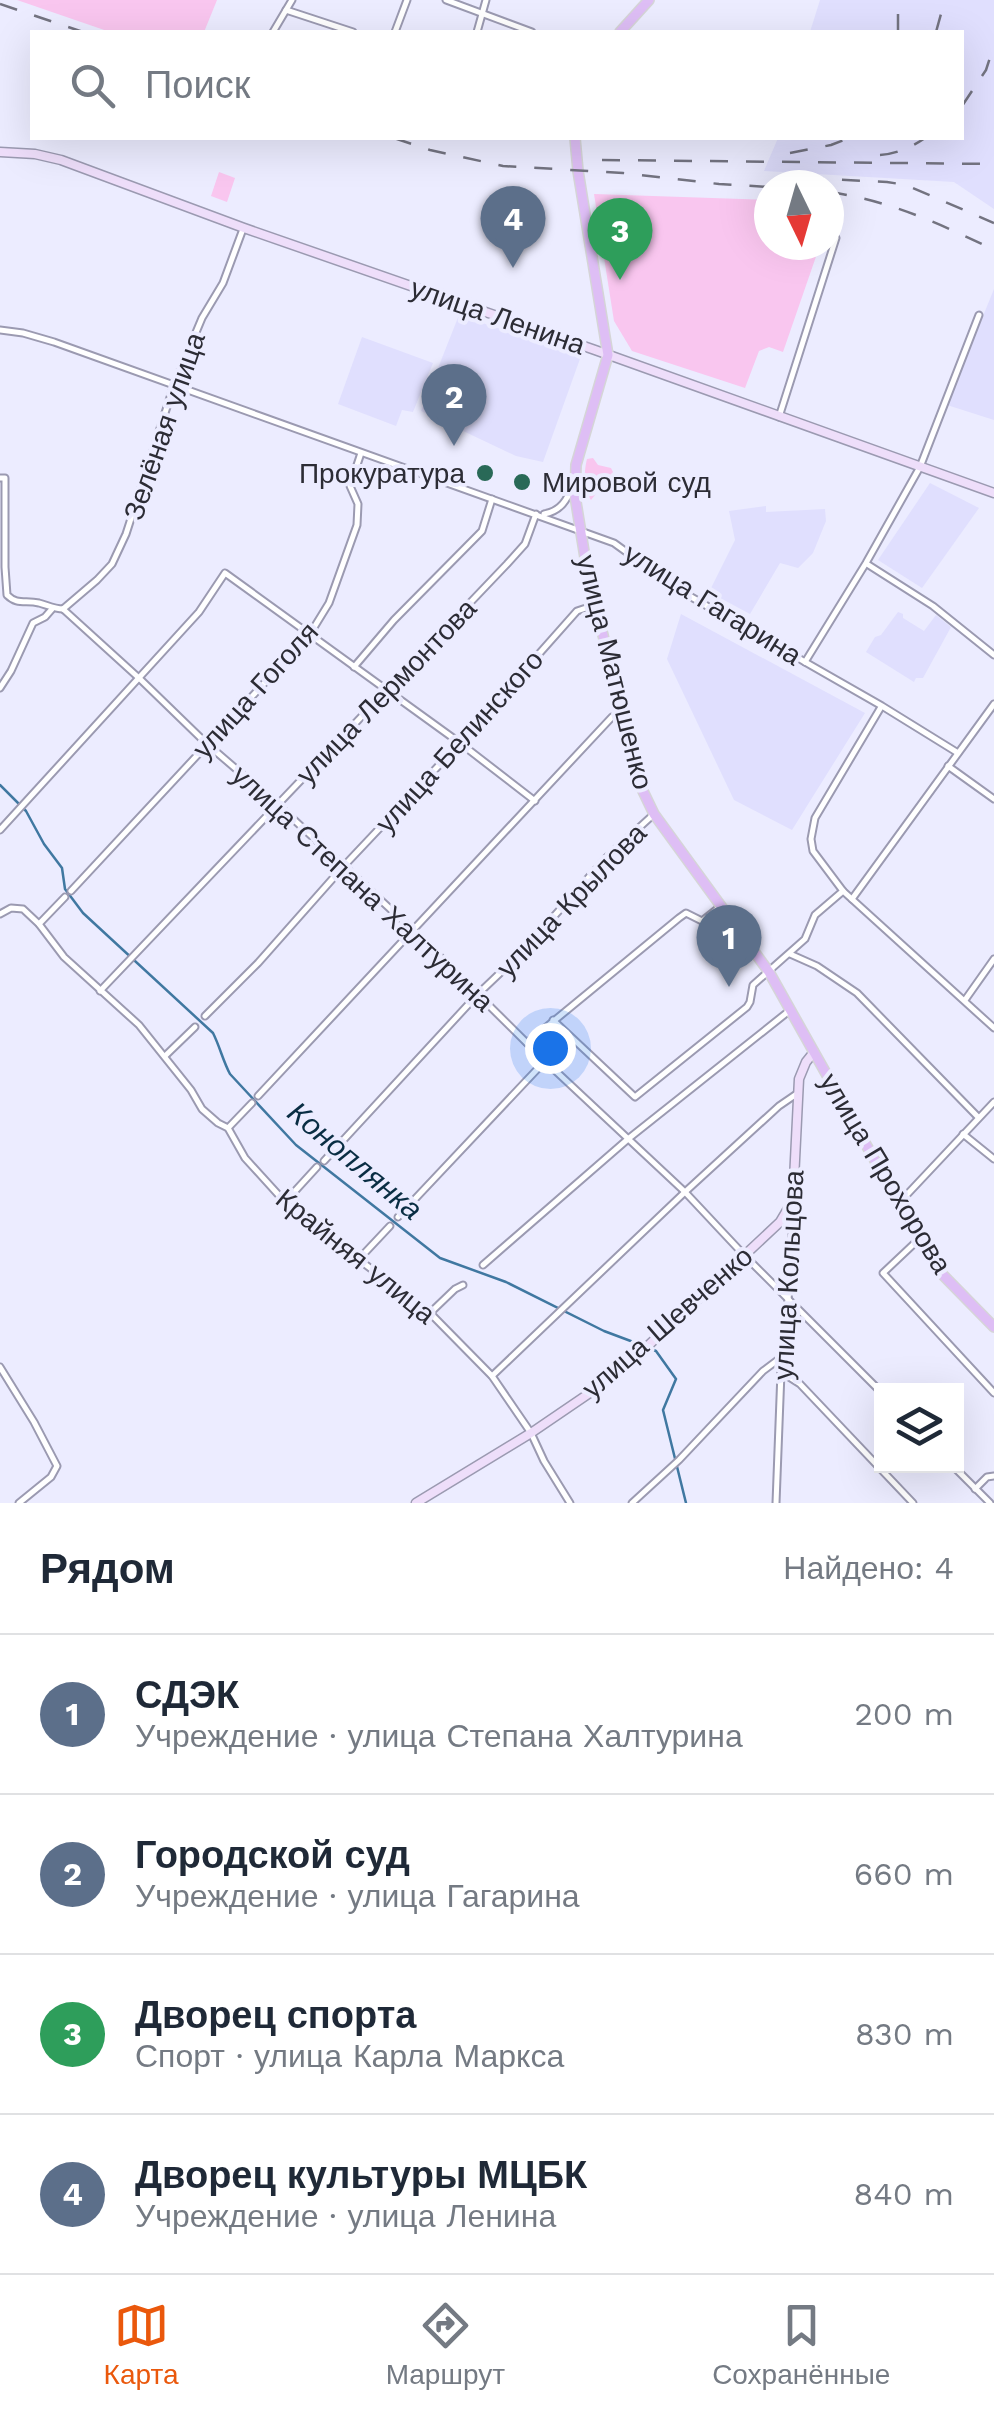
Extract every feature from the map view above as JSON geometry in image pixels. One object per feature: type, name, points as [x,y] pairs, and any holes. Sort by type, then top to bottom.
[{"type":"main road","points":[[622,30],[650,0]]},
{"type":"main road","points":[[575,140],[608,355]]},
{"type":"main road","name":"улица Ленина","points":[[0,152],[61,160],[994,494]]},
{"type":"main road","name":"улица Матюшенко","points":[[608,355],[578,453],[574,482],[595,605],[638,777],[654,814],[792,1009]]},
{"type":"main road","name":"улица Прохорова","points":[[792,1009],[918,1239],[942,1274],[994,1328]]},
{"type":"main road","name":"улица Кольцова","points":[[793,1200],[798,1093],[802,1070],[814,1052]]},
{"type":"main road","name":"улица Шевченко","points":[[416,1503],[600,1386],[780,1222],[793,1200]]},
{"type":"street","points":[[274,30],[292,0]]},
{"type":"street","points":[[396,30],[407,0]]},
{"type":"street","points":[[446,0],[527,30]]},
{"type":"street","points":[[477,30],[486,0]]},
{"type":"street","points":[[286,10],[347,30]]},
{"type":"street","name":"Зелёная улица","points":[[63,609],[112,564],[126,534],[174,385],[244,228]]},
{"type":"street","points":[[779,416],[829,260]]},
{"type":"street","points":[[805,662],[920,467],[979,315]]},
{"type":"street","name":"улица Гагарина","points":[[0,330],[54,342],[614,543],[679,590],[958,754]]},
{"type":"street","name":"улица Гоголя","points":[[70,890],[310,634],[329,604],[357,524],[358,504],[350,486],[362,453]]},
{"type":"street","points":[[0,478],[5,478],[2,567],[7,596],[16,602],[63,609]]},
{"type":"street","name":"улица Лермонтова","points":[[100,991],[525,544],[538,514],[549,514],[564,504],[574,482]]},
{"type":"street","points":[[354,667],[482,530],[492,498]]},
{"type":"street","points":[[866,563],[932,606],[994,655]]},
{"type":"street","points":[[0,830],[199,612],[225,573],[535,801]]},
{"type":"street","name":"улица Белинского","points":[[205,1016],[258,963],[578,611],[595,605]]},
{"type":"street","points":[[0,688],[33,623],[52,608]]},
{"type":"street","name":"улица Степана Халтурина","points":[[63,609],[414,931],[685,1192],[874,1385]]},
{"type":"street","points":[[852,899],[994,704]]},
{"type":"street","points":[[882,706],[812,825],[813,851],[852,899],[994,1028]]},
{"type":"street","points":[[258,1096],[612,717],[622,711]]},
{"type":"street","points":[[948,766],[994,799]]},
{"type":"street","name":"улица Крылова","points":[[324,1161],[478,994],[522,952],[606,857],[654,814]]},
{"type":"street","points":[[553,1020],[635,1097],[747,1007],[753,986],[810,932],[815,914],[844,891]]},
{"type":"street","points":[[0,914],[16,907],[39,924],[64,897]]},
{"type":"street","points":[[527,1043],[686,913],[702,921],[721,906]]},
{"type":"street","name":"Крайняя улица","points":[[39,924],[56,949],[139,1024],[202,1109],[228,1128],[245,1158],[285,1202],[430,1314],[492,1376],[531,1432],[570,1503]]},
{"type":"street","points":[[790,954],[817,966],[857,993],[978,1118]]},
{"type":"street","points":[[965,1000],[994,959]]},
{"type":"street","points":[[484,1265],[628,1138],[792,1009]]},
{"type":"street","points":[[165,1056],[195,1026]]},
{"type":"street","points":[[398,1217],[545,1061]]},
{"type":"street","points":[[492,1376],[685,1192],[798,1093]]},
{"type":"street","points":[[898,1203],[994,1102]]},
{"type":"street","points":[[228,1128],[252,1103]]},
{"type":"street","points":[[962,1134],[994,1159]]},
{"type":"street","points":[[285,1202],[317,1168]]},
{"type":"street","name":"улица Кольцова","points":[[776,1503],[793,1200]]},
{"type":"street","points":[[359,1258],[390,1226]]},
{"type":"street","points":[[918,1239],[882,1274],[994,1393]]},
{"type":"street","points":[[430,1314],[463,1284]]},
{"type":"street","points":[[632,1503],[782,1356]]},
{"type":"street","points":[[0,1367],[57,1466],[51,1477],[19,1503]]},
{"type":"street","points":[[781,1372],[800,1384],[914,1503]]},
{"type":"street","points":[[959,1473],[990,1503]]},
{"type":"street","points":[[975,1489],[994,1476]]},
{"type":"shaded area","points":[[17,0],[217,0],[205,30],[104,30]]},
{"type":"shaded area","points":[[820,0],[994,0],[994,209],[954,182],[844,176],[844,170],[764,170],[777,140],[964,140],[964,30],[811,30]]},
{"type":"shaded area","points":[[219,172],[235,178],[227,202],[211,196]]},
{"type":"shaded area","points":[[594,194],[754,199],[754,260],[815,260],[783,352],[769,347],[759,351],[745,388],[632,351],[614,321]]},
{"type":"shaded area","points":[[994,289],[994,420],[947,405]]},
{"type":"shaded area","points":[[459,315],[581,356],[543,462],[516,456],[421,411]]},
{"type":"shaded area","points":[[362,337],[433,363],[413,412],[402,410],[396,426],[338,404]]},
{"type":"shaded area","points":[[593,458],[613,472],[591,500],[585,475],[587,459]]},
{"type":"shaded area","points":[[930,483],[979,508],[922,588],[878,560]]},
{"type":"shaded area","points":[[766,506],[766,512],[825,509],[826,521],[813,553],[798,568],[780,563],[750,614],[709,592],[735,540],[729,511]]},
{"type":"shaded area","points":[[898,612],[924,631],[936,615],[951,627],[923,678],[914,682],[866,652]]},
{"type":"shaded area","points":[[681,614],[865,713],[792,830],[734,800],[667,659]]},
{"type":"waterway","name":"Коноплянка","points":[[0,785],[26,811],[62,868],[65,889],[83,913],[213,1033],[230,1074],[296,1145],[440,1258],[506,1282],[604,1331],[644,1346]]},
{"type":"waterway","name":"Коноплянка","points":[[651,1349],[676,1379],[663,1410],[686,1503]]},
{"type":"railway","points":[[898,0],[898,30]]},
{"type":"railway","points":[[937,30],[942,0]]},
{"type":"railway","points":[[0,4],[77,30]]},
{"type":"railway","points":[[964,103],[986,70],[994,45]]},
{"type":"railway","points":[[400,140],[503,166],[754,186]]},
{"type":"railway","points":[[790,153],[844,140]]},
{"type":"railway","points":[[880,155],[904,150],[922,140]]},
{"type":"railway","points":[[602,160],[994,164]]},
{"type":"railway","points":[[844,180],[906,185],[994,223]]},
{"type":"railway","points":[[844,195],[934,222],[994,250]]},
{"type":"place","name":"Дворец культуры МЦБК","points":[[513,268]]},
{"type":"place","name":"Дворец спорта","points":[[620,280]]},
{"type":"place","name":"Городской суд","points":[[454,446]]},
{"type":"place","name":"Прокуратура","points":[[485,473]]},
{"type":"place","name":"Мировой суд","points":[[522,482]]},
{"type":"place","name":"СДЭК","points":[[729,987]]}]
